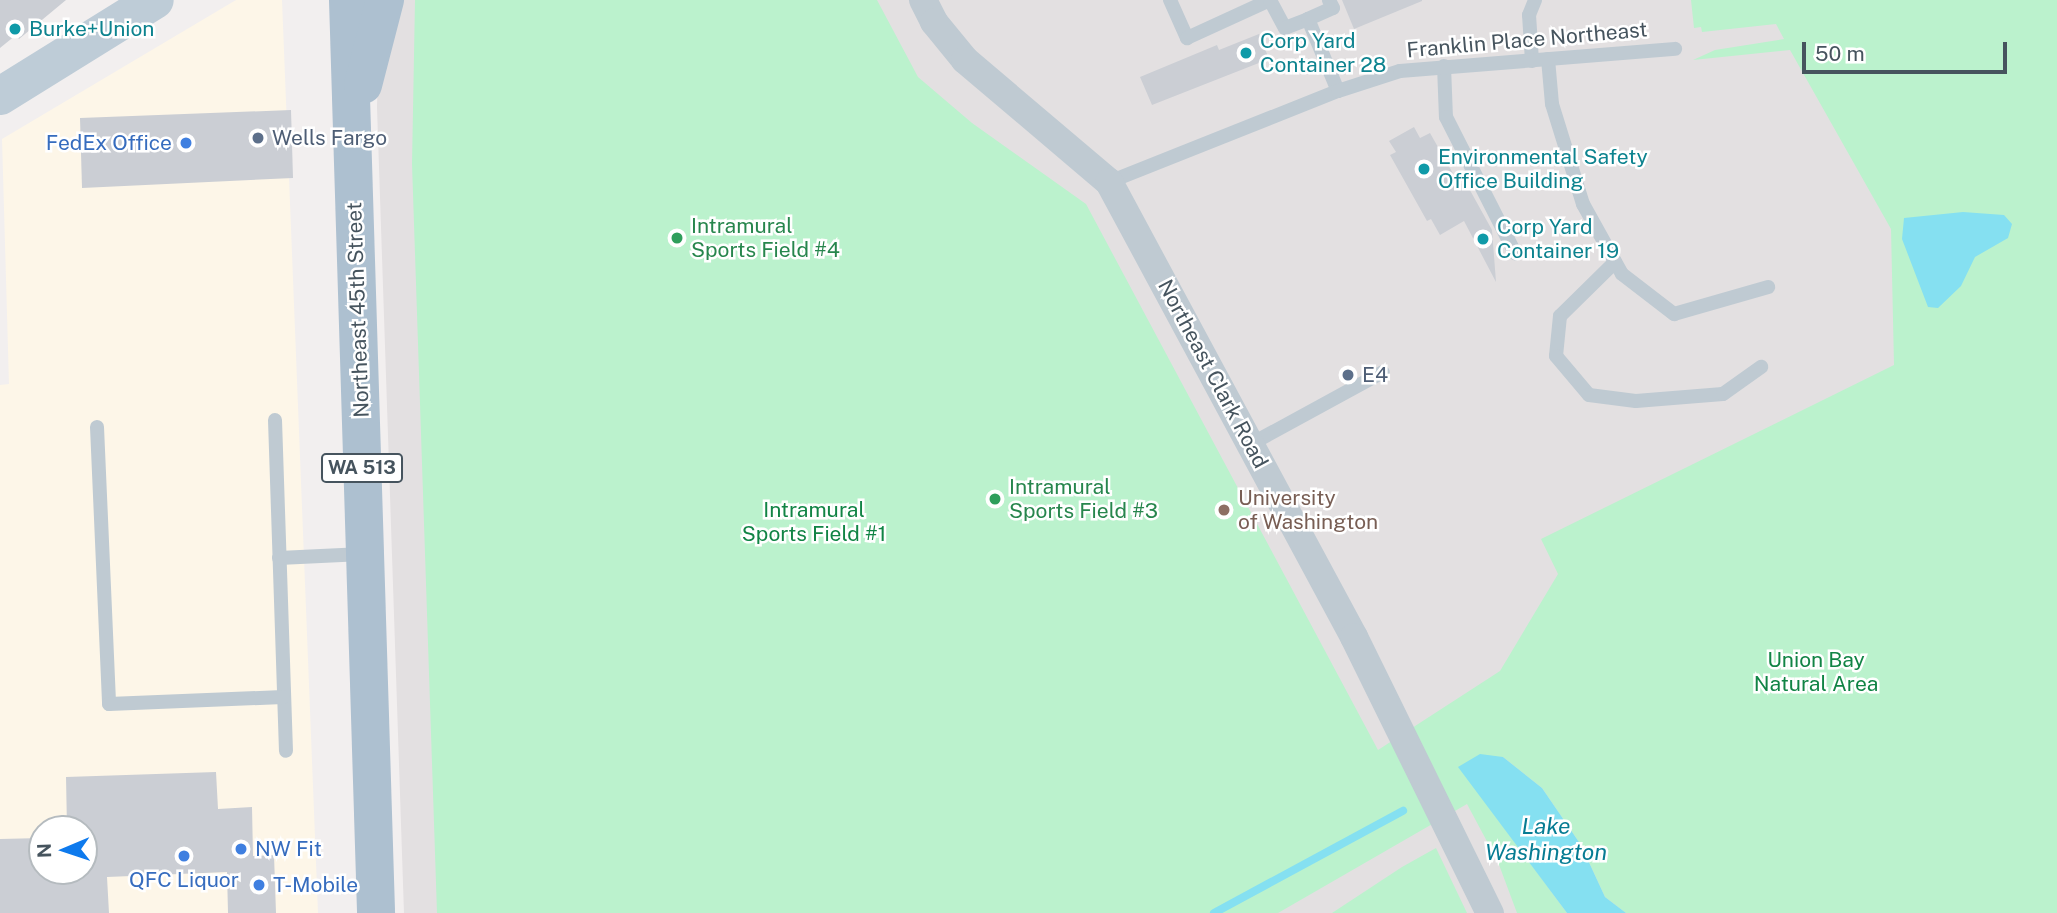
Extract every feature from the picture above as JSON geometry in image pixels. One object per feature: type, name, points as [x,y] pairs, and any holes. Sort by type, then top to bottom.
[{"type":"main road","points":[[0,96],[155,0]]},
{"type":"main road","name":"Northeast 45th Street","points":[[348,0],[376,913]]},
{"type":"main road","points":[[353,128],[385,0]]},
{"type":"street","name":"Northeast Clark Road","points":[[923,0],[934,22],[965,60],[1109,182],[1251,444],[1408,745],[1490,913]]},
{"type":"lane","points":[[1170,0],[1187,38],[1270,0],[1285,28],[1333,8],[1329,0]]},
{"type":"lane","points":[[1532,61],[1530,15],[1535,0]]},
{"type":"lane","points":[[1308,19],[1338,91]]},
{"type":"lane","name":"Franklin Place Northeast","points":[[1109,182],[1338,91],[1400,71],[1675,48]]},
{"type":"lane","points":[[1548,60],[1552,104],[1583,204],[1622,274],[1674,314],[1768,287]]},
{"type":"lane","points":[[1444,66],[1446,117],[1514,253]]},
{"type":"lane","points":[[1615,262],[1560,316],[1556,356],[1589,395],[1636,401],[1723,394],[1761,367]]},
{"type":"lane","points":[[1251,444],[1383,373]]},
{"type":"lane","points":[[275,420],[286,751]]},
{"type":"lane","points":[[97,427],[109,704],[283,697]]},
{"type":"lane","points":[[279,558],[365,554]]},
{"type":"shaded area","points":[[236,0],[282,0],[318,913],[0,913],[0,385],[9,384],[2,139]]},
{"type":"shaded area","name":"University of Washington","points":[[380,0],[2057,0],[2057,913],[404,913],[377,107]]},
{"type":"green space","name":"Intramural Sports Field #1","points":[[415,0],[877,0],[918,77],[972,123],[1086,204],[1378,750],[1500,671],[1558,574],[1541,539],[1894,365],[1891,229],[1790,50],[1693,60],[1715,50],[1784,39],[1776,24],[1702,32],[1701,27],[1694,28],[1691,0],[2057,0],[2057,913],[1626,913],[1605,897],[1581,845],[1542,788],[1503,757],[1459,767],[1567,913],[1517,913],[1498,862],[1467,804],[1278,913],[437,913],[412,164]]},
{"type":"green space","points":[[1436,848],[1467,913],[1332,913],[1402,867]]},
{"type":"water","points":[[1963,212],[2004,215],[2012,224],[2008,238],[1975,257],[1961,286],[1938,308],[1928,307],[1902,239],[1904,218]]},
{"type":"water","name":"Lake Washington","points":[[1480,754],[1503,757],[1542,788],[1581,845],[1605,897],[1626,913],[1567,913],[1458,767]]},
{"type":"building","name":"Burke+Union","points":[[0,0],[66,0],[19,39],[16,35],[0,48]]},
{"type":"building","points":[[1342,0],[1422,0],[1422,1],[1354,29]]},
{"type":"building","points":[[1259,34],[1269,59],[1152,105],[1140,77],[1217,45],[1219,50]]},
{"type":"building","points":[[291,110],[293,178],[82,188],[80,118]]},
{"type":"building","name":"Environmental Safety Office Building","points":[[1414,127],[1420,138],[1430,133],[1459,184],[1466,183],[1492,230],[1496,282],[1464,221],[1440,235],[1431,219],[1427,221],[1390,155],[1396,152],[1389,141]]},
{"type":"building","points":[[216,772],[218,809],[252,807],[253,856],[274,855],[276,913],[228,913],[227,872],[107,877],[109,913],[0,913],[0,839],[28,838],[28,885],[98,885],[98,815],[67,815],[66,777]]},
{"type":"waterway","points":[[1214,913],[1403,811]]},
{"type":"place","name":"Burke+Union","points":[[15,29]]},
{"type":"place","name":"Corp Yard Container 28","points":[[1246,53]]},
{"type":"place","name":"Wells Fargo","points":[[258,138]]},
{"type":"place","name":"FedEx Office","points":[[186,143]]},
{"type":"place","name":"Environmental Safety Office Building","points":[[1424,169]]},
{"type":"place","name":"Intramural Sports Field #4","points":[[677,238]]},
{"type":"place","name":"Corp Yard Container 19","points":[[1483,239]]},
{"type":"place","name":"E4","points":[[1348,375]]},
{"type":"place","name":"Intramural Sports Field #3","points":[[995,499]]},
{"type":"place","name":"University of Washington","points":[[1224,510]]},
{"type":"place","name":"NW Fit","points":[[241,849]]},
{"type":"place","name":"QFC Liquor","points":[[184,856]]},
{"type":"place","name":"T-Mobile","points":[[259,885]]},
{"type":"park label","name":"Union Bay Natural Area","points":[[1816,672]]}]
